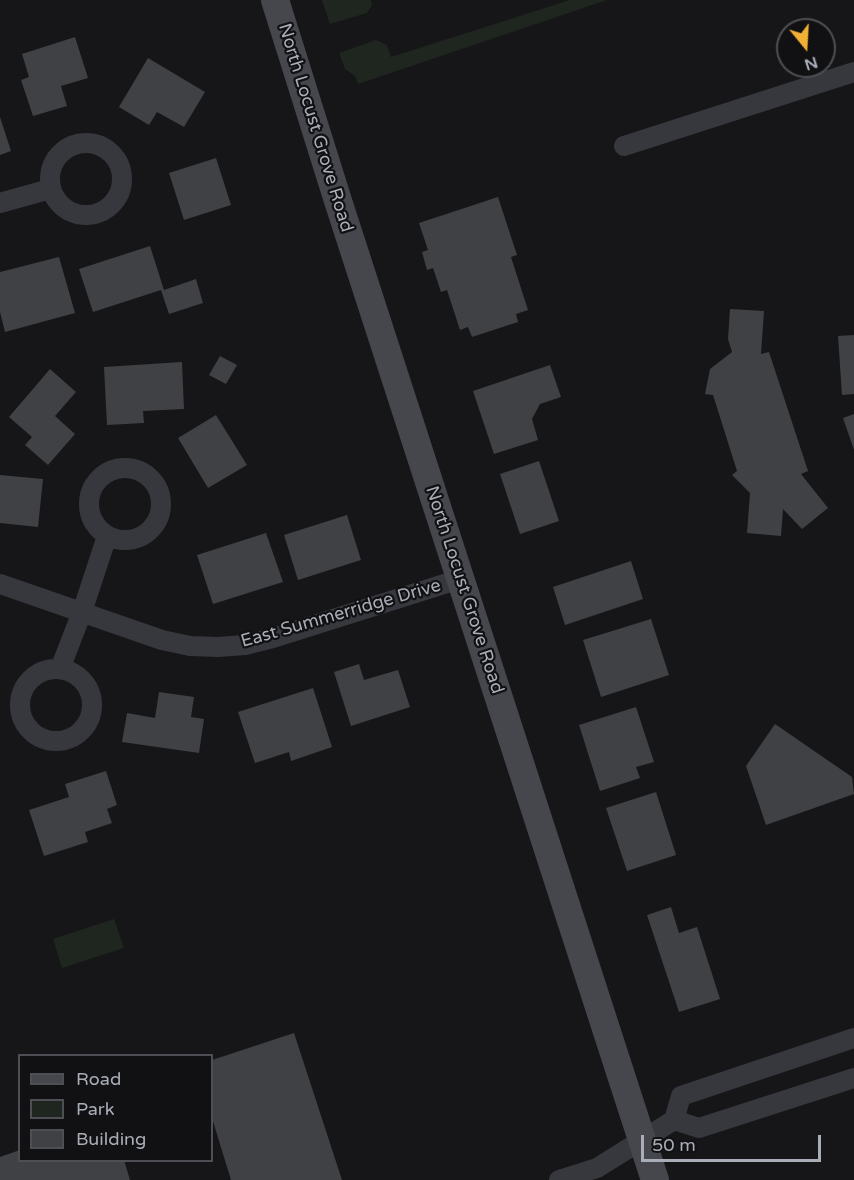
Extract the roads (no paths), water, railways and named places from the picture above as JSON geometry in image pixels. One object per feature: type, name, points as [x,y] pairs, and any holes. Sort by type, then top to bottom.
[{"type":"main road","name":"North Locust Grove Road","points":[[275,0],[655,1180]]},
{"type":"street","points":[[624,146],[854,72]]},
{"type":"street","points":[[0,203],[50,189]]},
{"type":"street","points":[[60,669],[107,536]]},
{"type":"street","name":"East Summerridge Drive","points":[[0,584],[162,640],[190,646],[218,647],[245,645],[273,638],[460,579]]},
{"type":"street","points":[[559,1180],[597,1168],[674,1120],[681,1096],[854,1038]]},
{"type":"street","points":[[674,1120],[699,1128],[854,1078]]}]
